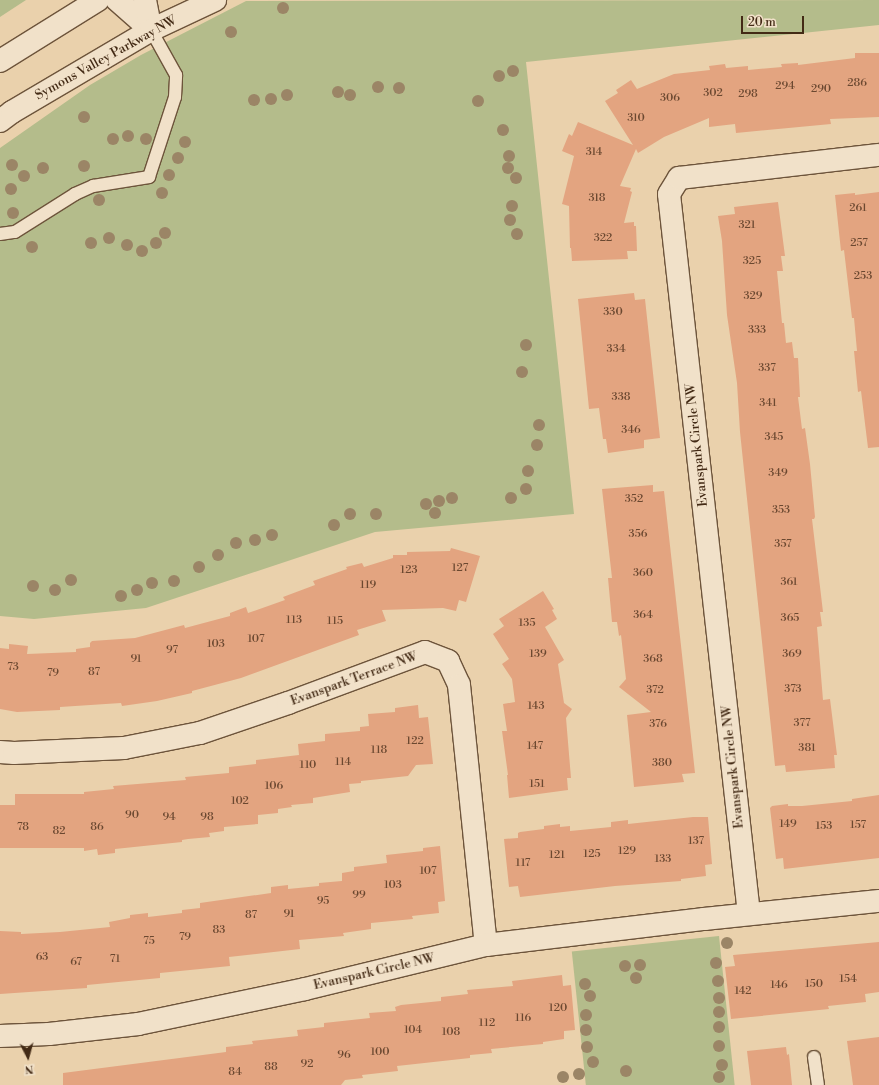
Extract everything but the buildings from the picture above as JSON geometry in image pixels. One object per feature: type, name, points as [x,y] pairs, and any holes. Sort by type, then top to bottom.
[{"type":"street","points":[[0,61],[98,0]]},
{"type":"street","points":[[117,0],[151,30]]},
{"type":"street","points":[[145,0],[151,30]]},
{"type":"street","name":"Symons Valley Parkway NW","points":[[0,121],[12,112],[151,30],[215,0]]},
{"type":"street","name":"Evanspark Circle NW","points":[[750,914],[669,194],[679,178],[879,155]]},
{"type":"street","name":"Evanspark Terrace NW","points":[[0,752],[14,753],[124,748],[200,733],[288,704],[426,652],[448,661],[460,685],[486,945]]},
{"type":"street","name":"Evanspark Circle NW","points":[[0,1036],[49,1034],[138,1024],[305,989],[486,945],[750,914],[879,901]]},
{"type":"lane","points":[[0,234],[15,232],[75,194],[93,186],[149,178],[175,97],[176,82],[176,75],[151,30]]},
{"type":"lane","points":[[814,1057],[818,1085]]},
{"type":"green space","points":[[0,0],[26,0],[0,17]]},
{"type":"green space","points":[[879,0],[879,25],[526,62],[574,514],[375,532],[146,608],[34,619],[0,616],[0,148],[90,85],[141,55],[246,1]]},
{"type":"green space","points":[[719,936],[735,1085],[586,1085],[572,951]]}]
